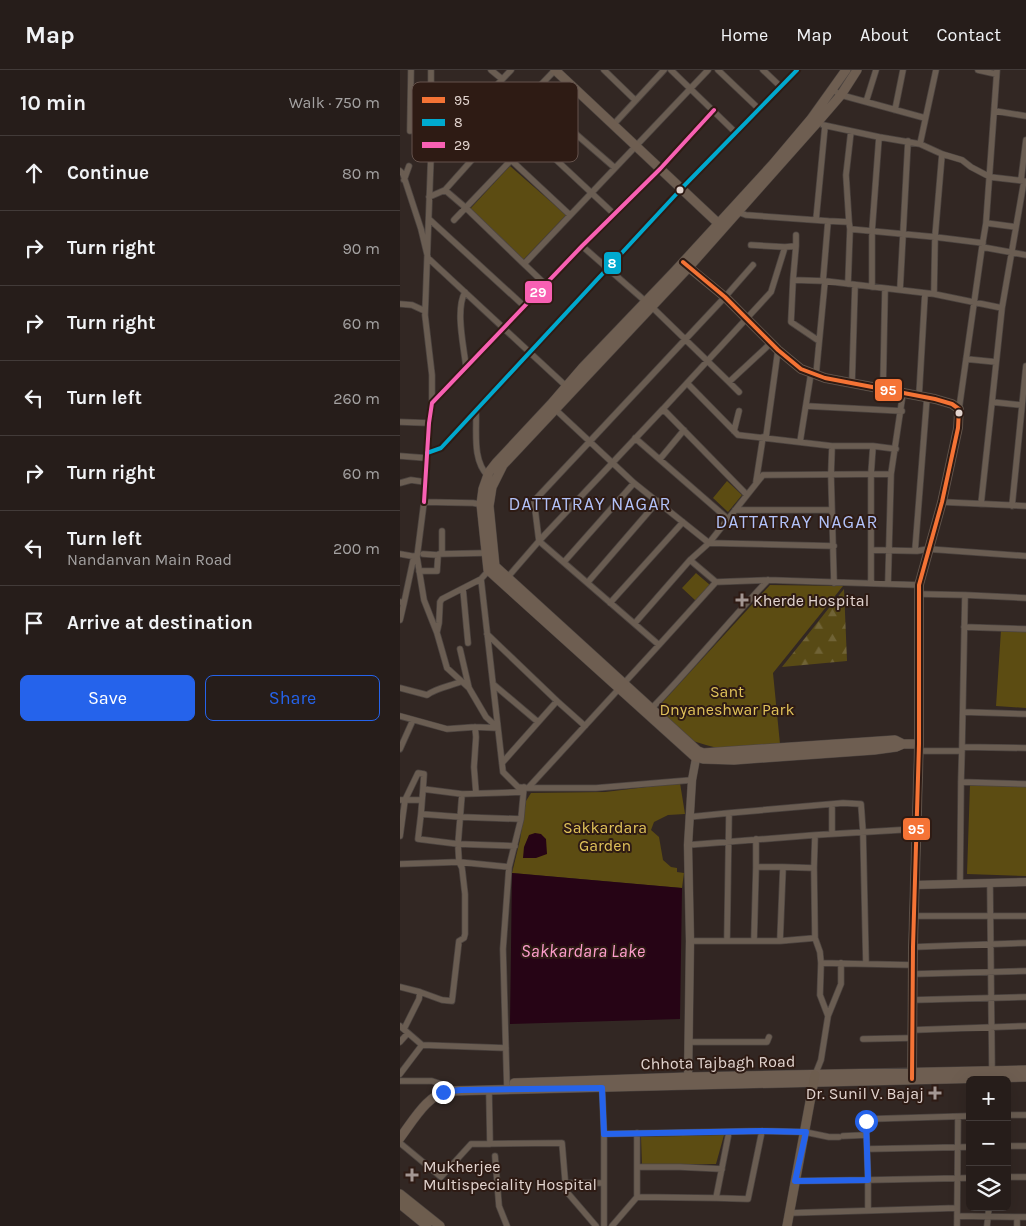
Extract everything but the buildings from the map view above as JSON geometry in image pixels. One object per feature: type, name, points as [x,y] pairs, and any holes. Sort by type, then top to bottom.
[{"type":"main road","points":[[555,70],[568,82]]},
{"type":"main road","points":[[720,226],[738,212],[822,124],[846,70]]},
{"type":"main road","points":[[491,568],[483,488],[496,463],[686,265],[857,70]]},
{"type":"main road","points":[[578,92],[720,226]]},
{"type":"main road","points":[[686,265],[725,297],[793,364],[814,374],[923,396],[952,404],[959,409],[958,428],[942,502],[918,589],[918,747],[912,1076]]},
{"type":"main road","points":[[569,389],[556,410],[503,465],[492,487],[485,505],[486,554],[491,568],[696,754],[792,751],[895,740],[918,747]]},
{"type":"main road","points":[[621,686],[652,708],[669,729]]},
{"type":"main road","points":[[992,1074],[1026,1070]]},
{"type":"main road","points":[[992,1074],[1026,1077]]},
{"type":"main road","name":"Chhota Tajbagh Road","points":[[602,1084],[992,1074]]},
{"type":"main road","points":[[787,1226],[806,1132],[814,1079]]},
{"type":"main road","points":[[400,1129],[421,1103],[444,1085],[602,1084]]},
{"type":"main road","points":[[400,1138],[429,1102],[443,1092],[488,1090],[507,1086]]},
{"type":"main road","points":[[400,1194],[440,1226]]},
{"type":"main road","points":[[400,1204],[427,1226]]},
{"type":"street","points":[[410,131],[411,70]]},
{"type":"street","points":[[491,70],[502,79]]},
{"type":"street","points":[[499,82],[511,70]]},
{"type":"street","points":[[544,82],[555,70]]},
{"type":"street","points":[[604,70],[635,100]]},
{"type":"street","points":[[614,124],[664,70]]},
{"type":"street","points":[[671,70],[736,133]]},
{"type":"street","points":[[524,264],[708,70]]},
{"type":"street","points":[[718,70],[760,109]]},
{"type":"street","points":[[763,70],[781,87]]},
{"type":"street","points":[[400,456],[426,455],[441,448],[681,189],[797,70]]},
{"type":"street","points":[[866,102],[876,70]]},
{"type":"street","points":[[895,110],[903,70]]},
{"type":"street","points":[[920,144],[936,70]]},
{"type":"street","points":[[959,409],[986,222],[995,111],[997,72],[978,70]]},
{"type":"street","points":[[837,92],[925,118]]},
{"type":"street","points":[[432,403],[582,246],[660,170],[714,110]]},
{"type":"street","points":[[995,111],[1026,116]]},
{"type":"street","points":[[816,220],[822,124],[879,138],[920,144],[942,154],[962,160],[971,168],[990,177],[1023,181]]},
{"type":"street","points":[[848,284],[850,229],[846,175],[851,132]]},
{"type":"street","points":[[578,136],[615,168]]},
{"type":"street","points":[[872,287],[872,231],[879,138]]},
{"type":"street","points":[[981,504],[1002,308],[1023,181],[1026,140]]},
{"type":"street","points":[[900,290],[908,141]]},
{"type":"street","points":[[934,294],[935,236],[942,154]]},
{"type":"street","points":[[432,162],[425,311],[432,375],[432,403],[418,556],[419,571],[424,600],[437,633],[447,668],[460,682],[469,688]]},
{"type":"street","points":[[429,197],[445,190],[470,162]]},
{"type":"street","points":[[454,220],[509,162]]},
{"type":"street","points":[[513,162],[570,215]]},
{"type":"street","points":[[559,162],[614,214]]},
{"type":"street","points":[[404,180],[409,166]]},
{"type":"street","points":[[400,171],[421,229],[428,258],[569,389]]},
{"type":"street","points":[[445,190],[545,284]]},
{"type":"street","points":[[738,212],[746,215],[849,222]]},
{"type":"street","points":[[429,219],[524,306]]},
{"type":"street","points":[[800,442],[819,341],[828,221]]},
{"type":"street","points":[[986,222],[1016,227]]},
{"type":"street","points":[[850,229],[935,236],[1026,255]]},
{"type":"street","points":[[796,235],[791,322],[819,341]]},
{"type":"street","points":[[751,245],[796,246]]},
{"type":"street","points":[[582,246],[649,305],[739,392]]},
{"type":"street","points":[[505,580],[771,292],[784,247]]},
{"type":"street","points":[[659,645],[539,541],[534,501],[753,265]]},
{"type":"street","points":[[794,280],[824,281],[934,294],[1002,308]]},
{"type":"street","points":[[852,383],[854,285]]},
{"type":"street","points":[[883,389],[885,288]]},
{"type":"street","points":[[465,292],[461,299],[461,325],[466,367]]},
{"type":"street","points":[[915,551],[923,396],[925,293]]},
{"type":"street","points":[[400,304],[412,305],[425,311]]},
{"type":"street","points":[[729,382],[771,343]]},
{"type":"street","points":[[756,483],[778,350]]},
{"type":"street","points":[[966,359],[996,362]]},
{"type":"street","points":[[1012,506],[1026,366]]},
{"type":"street","points":[[687,383],[738,435],[832,446],[873,446],[896,449]]},
{"type":"street","points":[[888,584],[891,474],[904,393]]},
{"type":"street","points":[[992,402],[1021,405]]},
{"type":"street","points":[[806,406],[902,412]]},
{"type":"street","points":[[663,409],[746,494]]},
{"type":"street","points":[[556,410],[634,483],[709,543],[834,546]]},
{"type":"street","points":[[476,411],[478,455],[482,470],[488,476]]},
{"type":"street","points":[[734,431],[739,411]]},
{"type":"street","points":[[400,422],[429,423]]},
{"type":"street","points":[[660,459],[684,430]]},
{"type":"street","points":[[635,438],[728,519]]},
{"type":"street","points":[[832,446],[834,583]]},
{"type":"street","points":[[871,583],[871,474],[873,446]]},
{"type":"street","points":[[635,623],[690,560],[709,543],[763,475],[891,474]]},
{"type":"street","points":[[400,483],[411,480],[424,482]]},
{"type":"street","points":[[564,562],[634,483]]},
{"type":"street","points":[[588,582],[658,501]]},
{"type":"street","points":[[424,502],[485,505]]},
{"type":"street","points":[[942,502],[1026,506]]},
{"type":"street","points":[[735,510],[832,510]]},
{"type":"street","points":[[610,603],[683,522]]},
{"type":"street","points":[[419,571],[437,574],[442,531]]},
{"type":"street","points":[[870,550],[915,551],[928,549],[1026,556]]},
{"type":"street","points":[[400,554],[418,556],[486,554]]},
{"type":"street","points":[[400,620],[402,602],[418,556]]},
{"type":"street","points":[[690,560],[716,582],[768,580],[871,583],[965,595],[1026,598]]},
{"type":"street","points":[[437,633],[440,622],[440,602],[442,599],[481,579],[491,568]]},
{"type":"street","points":[[481,579],[502,763],[504,772],[518,787],[525,789]]},
{"type":"street","points":[[652,708],[688,671],[726,624],[768,580]]},
{"type":"street","points":[[507,1086],[503,949],[509,867],[521,819],[525,789],[716,582]]},
{"type":"street","points":[[463,589],[468,643]]},
{"type":"street","points":[[960,884],[965,595]]},
{"type":"street","points":[[964,627],[1026,629]]},
{"type":"street","points":[[487,634],[585,726]]},
{"type":"street","points":[[460,649],[469,688],[486,717],[498,728]]},
{"type":"street","points":[[400,688],[427,695],[433,690],[460,682]]},
{"type":"street","points":[[493,684],[538,722]]},
{"type":"street","points":[[502,763],[557,701]]},
{"type":"street","points":[[963,712],[1026,714]]},
{"type":"street","points":[[400,716],[447,729],[498,728]]},
{"type":"street","points":[[400,749],[413,720]]},
{"type":"street","points":[[474,727],[476,737],[474,767],[476,793]]},
{"type":"street","points":[[918,747],[962,749],[1026,748]]},
{"type":"street","points":[[688,1081],[690,941],[688,845],[692,780],[696,754]]},
{"type":"street","points":[[400,836],[403,800],[418,773],[424,774],[418,839],[458,844],[515,846]]},
{"type":"street","points":[[423,790],[462,794],[525,789],[596,788],[692,780]]},
{"type":"street","points":[[962,782],[1026,784]]},
{"type":"street","points":[[400,987],[442,1000],[452,1001],[458,940],[464,938],[465,934],[465,894],[462,868],[459,862],[458,844],[462,794]]},
{"type":"street","points":[[403,800],[422,800]]},
{"type":"street","points":[[689,817],[858,802],[861,804],[866,964]]},
{"type":"street","points":[[832,804],[832,834]]},
{"type":"street","points":[[727,941],[728,813]]},
{"type":"street","points":[[421,814],[521,819]]},
{"type":"street","points":[[688,845],[916,829]]},
{"type":"street","points":[[815,835],[815,938],[820,952],[821,963],[820,994],[828,1016]]},
{"type":"street","points":[[754,941],[756,839]]},
{"type":"street","points":[[400,864],[459,862],[509,867]]},
{"type":"street","points":[[756,867],[814,868]]},
{"type":"street","points":[[780,941],[783,867]]},
{"type":"street","points":[[915,885],[1026,882]]},
{"type":"street","points":[[990,883],[992,1074]]},
{"type":"street","points":[[914,916],[1026,916]]},
{"type":"street","points":[[690,941],[780,941],[815,938]]},
{"type":"street","points":[[913,947],[1026,944]]},
{"type":"street","points":[[821,963],[866,964],[913,969],[991,972],[1026,971]]},
{"type":"street","points":[[814,1079],[821,1060],[828,1016],[841,984],[841,963]]},
{"type":"street","points":[[400,1042],[404,1029],[419,1000],[420,992]]},
{"type":"street","points":[[912,1000],[1026,998]]},
{"type":"street","points":[[863,1039],[991,1027],[1026,1026]]},
{"type":"street","points":[[404,1029],[422,1045],[506,1048]]},
{"type":"street","points":[[688,1042],[767,1042],[769,1037]]},
{"type":"street","points":[[400,1074],[422,1045]]},
{"type":"street","points":[[400,1080],[432,1081],[444,1085]]},
{"type":"street","points":[[602,1084],[604,1226]]},
{"type":"street","points":[[488,1090],[490,1144]]},
{"type":"street","points":[[1011,1115],[1026,1115]]},
{"type":"street","points":[[868,1210],[866,1121],[869,1119],[966,1116]]},
{"type":"street","points":[[957,1226],[958,1117]]},
{"type":"street","points":[[637,1197],[748,1199],[762,1131]]},
{"type":"street","points":[[604,1134],[762,1131],[806,1132],[830,1137],[866,1135]]},
{"type":"street","points":[[716,1198],[729,1132]]},
{"type":"street","points":[[612,1226],[637,1197],[637,1133]]},
{"type":"street","points":[[400,1144],[441,1177],[471,1144],[562,1143],[566,1191],[596,1226]]},
{"type":"street","points":[[1011,1146],[1026,1146]]},
{"type":"street","points":[[866,1149],[966,1147]]},
{"type":"street","points":[[495,1156],[499,1206],[507,1226]]},
{"type":"street","points":[[637,1167],[722,1169]]},
{"type":"street","points":[[1011,1178],[1026,1177]]},
{"type":"street","points":[[795,1181],[966,1178]]},
{"type":"street","points":[[566,1183],[603,1183]]},
{"type":"street","points":[[789,1213],[957,1208]]},
{"type":"street","points":[[987,1226],[988,1211]]},
{"type":"street","points":[[957,1216],[1026,1217]]},
{"type":"street","points":[[1017,1217],[1017,1226]]},
{"type":"green space","points":[[510,166],[566,215],[523,260],[470,209]]},
{"type":"green space","points":[[727,481],[742,495],[728,512],[713,498]]},
{"type":"green space","points":[[696,573],[710,585],[696,601],[682,588]]},
{"type":"green space","name":"Sant Dnyaneshwar Park","points":[[770,585],[843,586],[773,673],[780,744],[721,749],[693,741],[665,716],[660,709],[660,705]]},
{"type":"green space","points":[[844,589],[847,661],[782,667]]},
{"type":"green space","points":[[1001,630],[1026,631],[1026,708],[996,706]]},
{"type":"green space","name":"Sakkardara Garden","points":[[680,783],[685,814],[668,815],[654,822],[651,830],[659,837],[663,860],[671,867],[677,868],[677,872],[684,873],[682,888],[512,873],[520,840],[526,801],[531,793],[605,792]]},
{"type":"green space","points":[[970,784],[1026,785],[1026,876],[967,874]]},
{"type":"green space","points":[[724,1135],[716,1164],[642,1165],[641,1137]]},
{"type":"water","points":[[541,834],[546,839],[547,854],[536,858],[523,858],[524,847],[529,835]]},
{"type":"water","name":"Sakkardara Lake","points":[[512,873],[682,888],[680,1019],[510,1024]]},
{"type":"transit line","name":"8","points":[[427,453],[441,448],[681,189],[797,70]]},
{"type":"transit line","name":"29","points":[[424,502],[432,403],[582,246],[660,169],[714,110]]},
{"type":"transit line","name":"95","points":[[683,262],[725,297],[778,350],[801,369],[825,378],[935,399],[952,404],[959,409],[958,428],[942,502],[919,585],[919,744],[913,947],[912,1079]]},
{"type":"place","name":"Kherde Hospital","points":[[742,600]]},
{"type":"place","name":"Dr. Sunil V. Bajaj","points":[[935,1093]]},
{"type":"place","name":"Mukherjee Multispeciality Hospital","points":[[412,1175]]},
{"type":"district","name":"DATTATRAY NAGAR","points":[[590,504]]},
{"type":"district","name":"DATTATRAY NAGAR","points":[[797,522]]},
{"type":"route","points":[[443,1092],[461,1090],[602,1088],[604,1134],[806,1132],[795,1181],[868,1180],[866,1121]]}]
